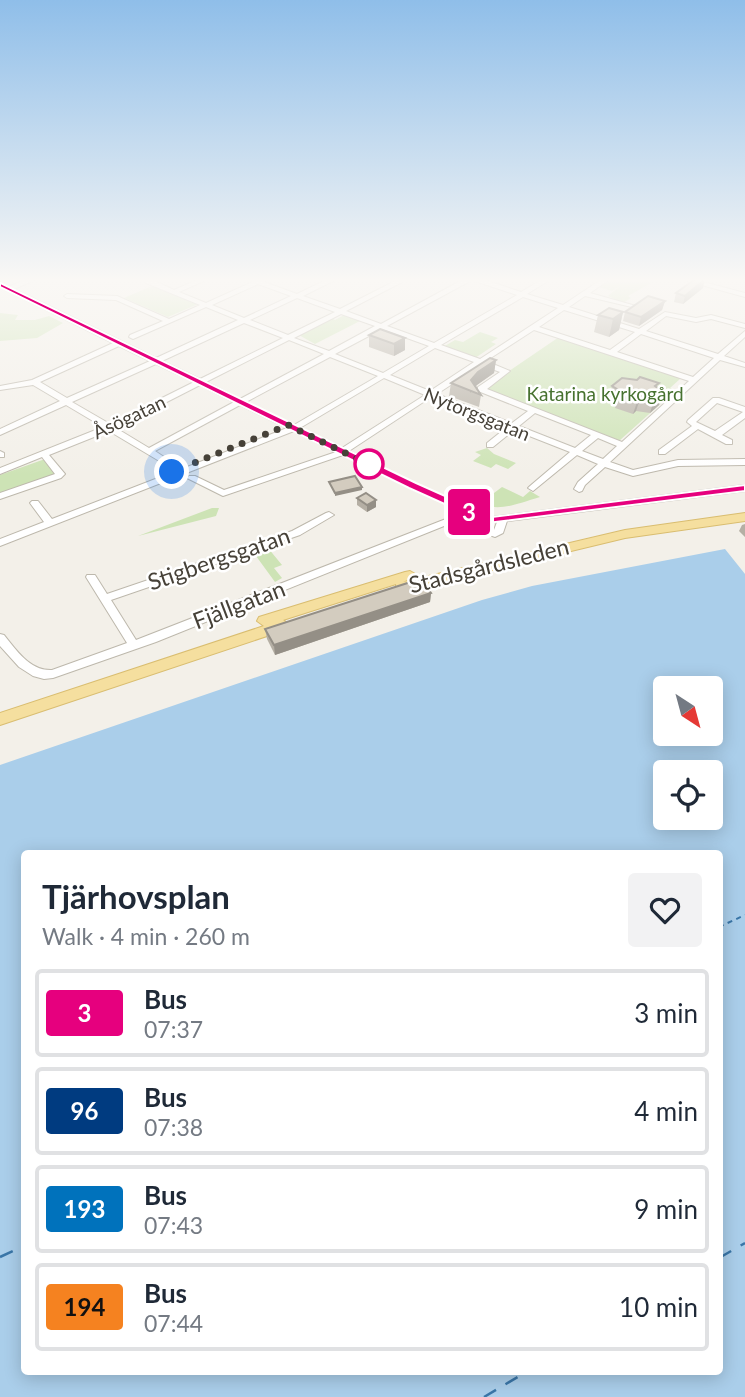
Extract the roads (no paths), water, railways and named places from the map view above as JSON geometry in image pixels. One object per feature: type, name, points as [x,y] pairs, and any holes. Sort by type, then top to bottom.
[{"type":"main road","name":"Stadsgårdsleden","points":[[0,719],[472,565],[621,526],[745,510]]},
{"type":"main road","name":"Stadsgårdsleden","points":[[0,710],[410,575],[625,534],[745,517]]},
{"type":"street","points":[[119,344],[341,451],[497,520],[745,488]]},
{"type":"street","points":[[0,388],[34,382],[119,344]]},
{"type":"street","points":[[0,432],[191,344]]},
{"type":"street","name":"Åsögatan","points":[[0,471],[111,427],[275,344]]},
{"type":"street","name":"Nytorgsgatan","points":[[303,344],[633,474]]},
{"type":"street","points":[[149,451],[347,344]]},
{"type":"street","points":[[192,478],[219,492],[229,492],[327,459],[507,344]]},
{"type":"street","points":[[583,344],[692,379]]},
{"type":"street","points":[[611,353],[623,344]]},
{"type":"street","points":[[678,344],[745,365]]},
{"type":"street","points":[[579,489],[581,484],[692,379],[732,344]]},
{"type":"street","points":[[0,541],[291,427],[433,345],[506,371],[481,389],[623,445]]},
{"type":"street","points":[[34,382],[178,469]]},
{"type":"street","points":[[662,452],[716,400],[745,412],[717,434]]},
{"type":"street","points":[[490,445],[534,410]]},
{"type":"street","points":[[694,424],[729,442]]},
{"type":"street","points":[[49,522],[178,469],[291,427]]},
{"type":"street","points":[[728,427],[745,430]]},
{"type":"street","points":[[533,488],[596,435]]},
{"type":"street","points":[[0,496],[58,476],[60,474],[44,454]]},
{"type":"street","points":[[633,474],[678,463],[743,462]]},
{"type":"street","points":[[35,503],[49,522]]},
{"type":"street","name":"Stigbergsgatan","points":[[106,598],[296,533],[329,515]]},
{"type":"street","name":"Fjällgatan","points":[[0,638],[30,671],[39,676],[53,674],[449,521],[461,520],[495,534],[500,531],[497,520]]},
{"type":"street","points":[[91,577],[133,644]]},
{"type":"water","points":[[725,549],[745,574],[745,1397],[0,1397],[0,765],[482,600],[532,586]]},
{"type":"park label","name":"Katarina kyrkogård","points":[[605,394]]}]
